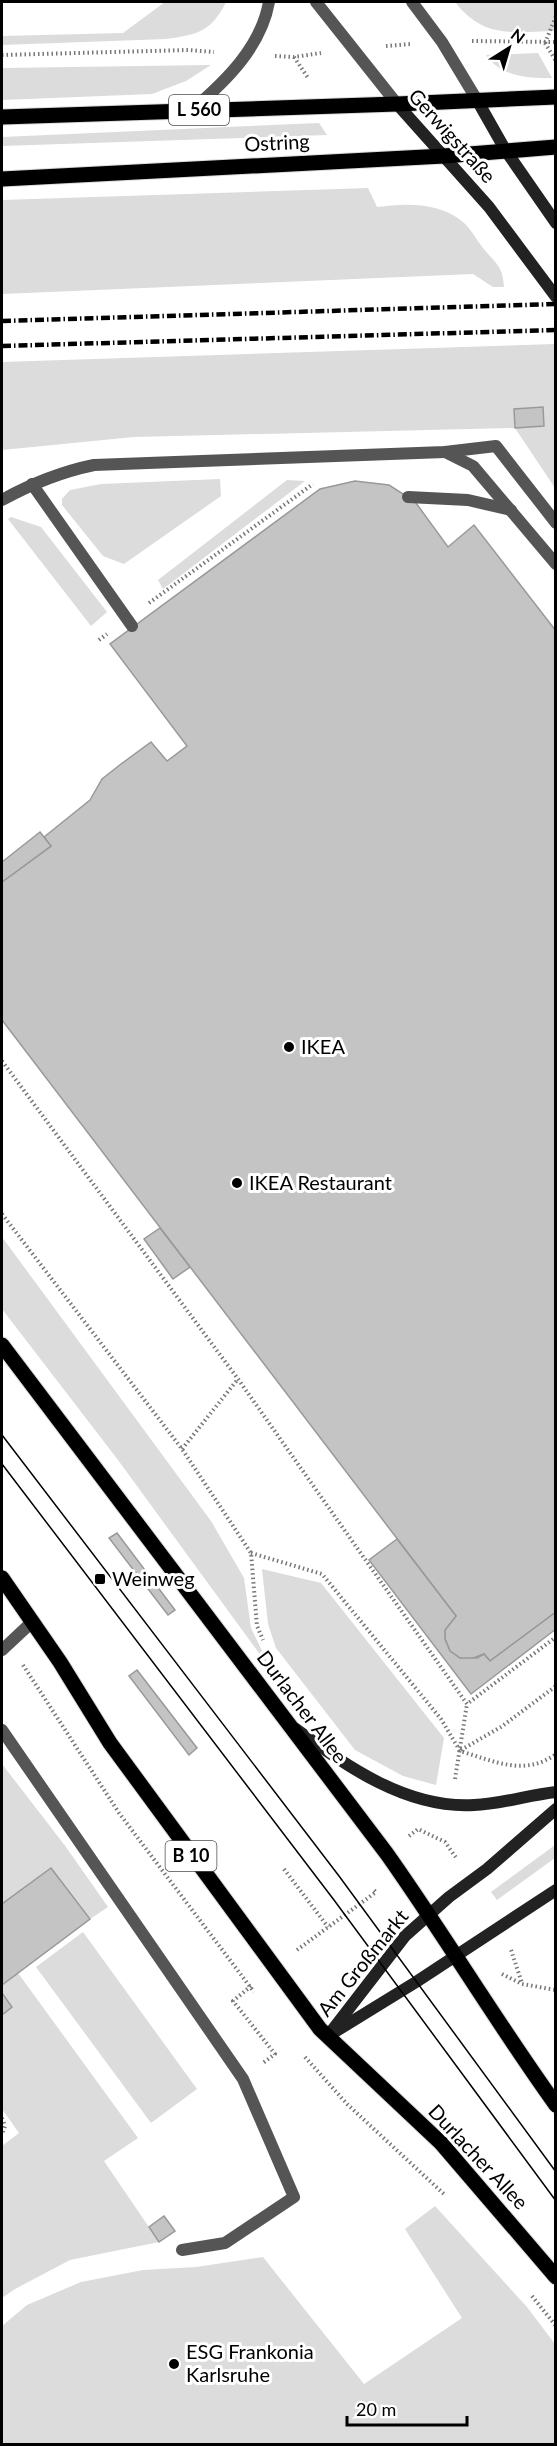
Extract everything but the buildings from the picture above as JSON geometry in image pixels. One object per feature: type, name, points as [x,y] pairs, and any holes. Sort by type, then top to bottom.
[{"type":"main road","name":"Ostring","points":[[2,117],[555,97]]},
{"type":"main road","name":"Gerwigstraße","points":[[477,100],[506,151],[555,223]]},
{"type":"main road","name":"Gerwigstraße","points":[[397,104],[489,207],[555,297]]},
{"type":"main road","name":"Ostring","points":[[2,179],[444,156],[555,147]]},
{"type":"main road","name":"Durlacher Allee","points":[[2,1345],[387,1854],[429,1914],[508,2039],[555,2105]]},
{"type":"main road","name":"Durlacher Allee","points":[[2,1578],[110,1743],[327,2037],[441,2143],[555,2277]]},
{"type":"main road","points":[[288,1723],[320,1747],[395,1792],[410,1797],[472,1805],[505,1802],[555,1792]]},
{"type":"main road","name":"Am Großmarkt","points":[[327,2037],[393,1950],[429,1914],[487,1869],[555,1809]]},
{"type":"main road","name":"Am Großmarkt","points":[[327,2037],[456,1956],[555,1890]]},
{"type":"street","points":[[192,110],[215,90],[246,55],[261,26],[269,2]]},
{"type":"street","name":"Gerwigstraße","points":[[316,2],[397,104]]},
{"type":"street","name":"Gerwigstraße","points":[[412,2],[442,42],[477,100]]},
{"type":"street","points":[[2,500],[32,484],[69,470],[94,465],[445,452],[496,446],[555,523]]},
{"type":"street","points":[[445,452],[473,466],[555,564]]},
{"type":"street","points":[[32,484],[130,623]]},
{"type":"street","points":[[408,497],[468,500],[511,510]]},
{"type":"street","points":[[2,1650],[32,1622]]},
{"type":"street","points":[[2,1730],[243,2079],[294,2197],[225,2243],[182,2250]]},
{"type":"path","points":[[555,16],[545,43],[555,61]]},
{"type":"path","points":[[545,43],[555,42]]},
{"type":"path","points":[[99,640],[130,623],[319,479],[322,457]]},
{"type":"path","points":[[2,1061],[238,1379],[467,1704],[460,1751]]},
{"type":"path","points":[[2,1214],[182,1449],[251,1553],[257,1626],[266,1647]]},
{"type":"path","points":[[182,1449],[238,1379]]},
{"type":"path","points":[[251,1553],[322,1574],[441,1719],[460,1751],[502,1764],[529,1767],[555,1754]]},
{"type":"path","points":[[467,1704],[555,1637]]},
{"type":"path","points":[[460,1751],[501,1726],[555,1686]]},
{"type":"path","points":[[401,1828],[407,1838],[418,1830],[445,1842]]},
{"type":"path","points":[[275,2054],[232,2001],[376,1892],[363,1873],[387,1854]]},
{"type":"path","points":[[284,1869],[328,1928]]},
{"type":"path","points":[[522,1984],[555,1990]]},
{"type":"path","points":[[2,2118],[5,2126],[2,2134]]},
{"type":"path","points":[[396,2152],[446,2196]]},
{"type":"path","points":[[529,2293],[555,2326]]},
{"type":"shaded area","points":[[165,2],[226,2],[215,19],[202,30],[177,37],[2,45],[2,36],[123,33]]},
{"type":"shaded area","points":[[455,2],[555,2],[555,31],[512,32],[488,28],[466,14]]},
{"type":"shaded area","points":[[538,53],[552,78],[515,75],[499,68],[486,55]]},
{"type":"shaded area","points":[[211,65],[186,81],[152,94],[2,100],[2,68]]},
{"type":"shaded area","points":[[319,123],[327,135],[2,146],[2,137]]},
{"type":"shaded area","points":[[368,188],[377,207],[410,205],[433,207],[454,215],[469,228],[498,266],[504,287],[493,287],[473,274],[2,294],[2,200]]},
{"type":"shaded area","points":[[555,344],[555,488],[515,428],[134,437],[2,450],[2,362]],"holes":[[[543,408],[544,426],[515,428]]]},
{"type":"shaded area","points":[[220,479],[221,496],[124,564],[103,556],[62,505],[62,499],[70,490],[101,484]]},
{"type":"shaded area","points":[[287,480],[305,481],[163,589],[158,580]]},
{"type":"shaded area","points":[[11,517],[41,527],[107,612],[91,626],[8,519]]},
{"type":"shaded area","points":[[2,1237],[211,1521],[244,1578],[251,1628],[272,1671],[118,1460],[2,1309]]},
{"type":"shaded area","points":[[262,1569],[321,1583],[444,1738],[436,1785],[403,1776],[355,1750],[276,1648],[268,1624]]},
{"type":"shaded area","points":[[2,1764],[66,1847],[108,1907],[90,1919],[51,1868],[2,1904]]},
{"type":"shaded area","points":[[555,1845],[555,1858],[497,1900],[491,1892]]},
{"type":"shaded area","points":[[83,1932],[197,2089],[151,2123],[36,1967]]},
{"type":"shaded area","points":[[18,1973],[138,2138],[104,2161],[159,2242],[70,2260],[2,2298],[2,2146],[19,2133],[2,2109],[2,2015],[12,2007],[2,1993],[2,1985]]},
{"type":"shaded area","name":"ESG Frankonia Karlsruhe","points":[[435,2206],[527,2307],[555,2344],[555,2444],[2,2444],[2,2326],[27,2305],[81,2282],[143,2270],[196,2267],[263,2257],[364,2384],[462,2318],[405,2229]]},
{"type":"tram line","points":[[2,1435],[339,1876],[556,2172]]},
{"type":"tram line","points":[[2,1464],[334,1900],[556,2201]]},
{"type":"railway","points":[[2,321],[556,304]]},
{"type":"railway","points":[[2,346],[556,330]]},
{"type":"place","name":"IKEA","points":[[289,1047]]},
{"type":"place","name":"IKEA Restaurant","points":[[237,1183]]},
{"type":"place","name":"Weinweg","points":[[100,1579]]},
{"type":"place","name":"ESG Frankonia Karlsruhe","points":[[174,2364]]}]
